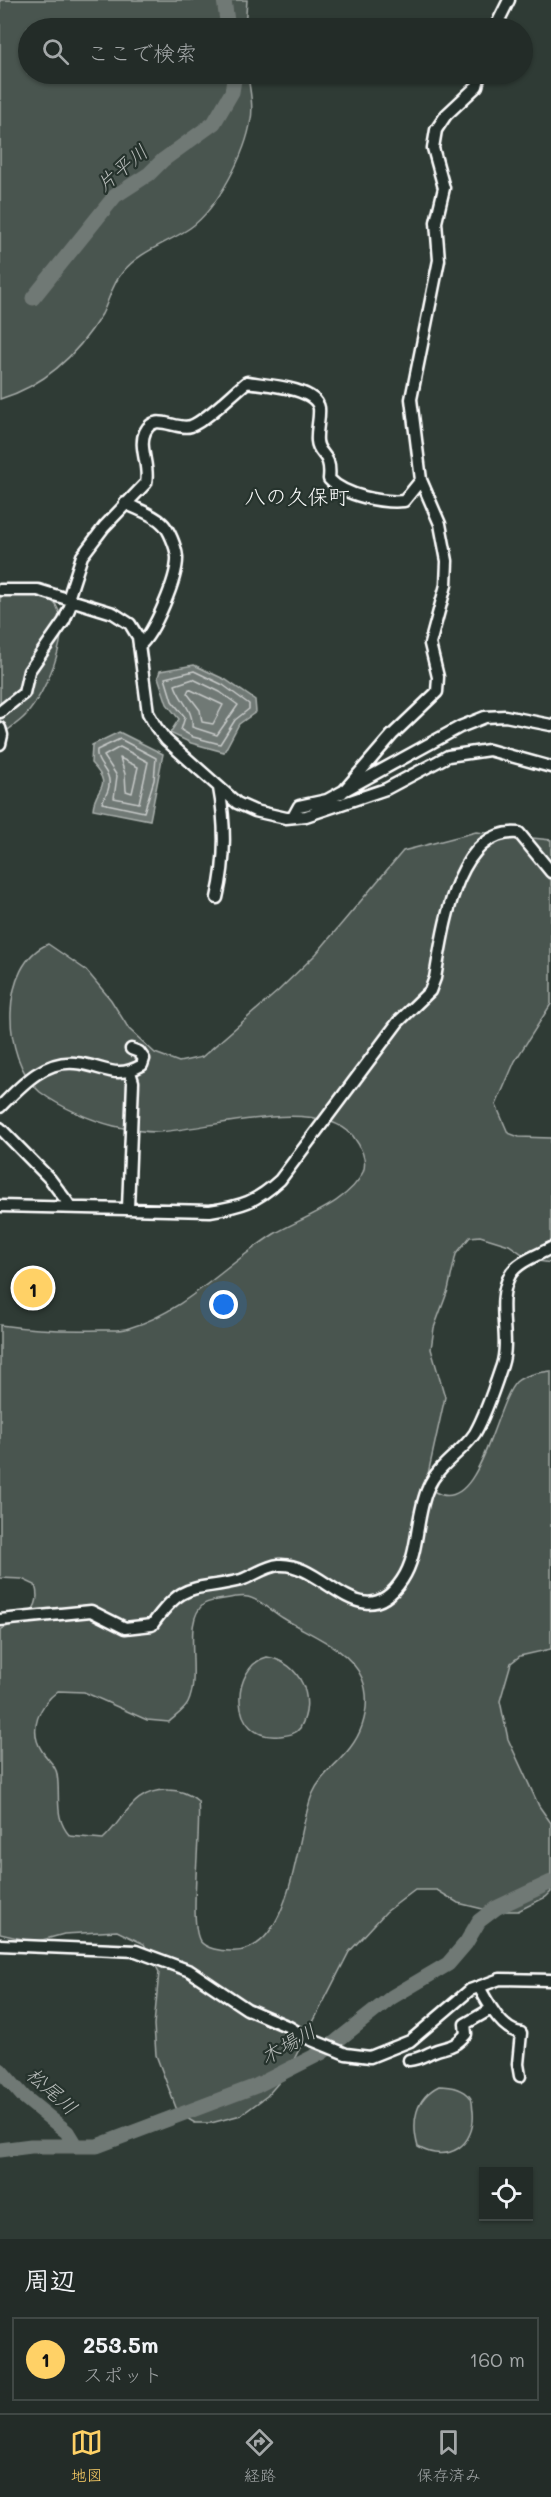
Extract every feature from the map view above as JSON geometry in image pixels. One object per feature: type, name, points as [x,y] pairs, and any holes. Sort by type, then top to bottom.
[{"type":"street","points":[[500,18],[509,0]]},
{"type":"street","points":[[342,793],[392,735],[437,692],[438,677],[430,644],[446,585],[447,561],[440,524],[422,480],[411,399],[439,260],[436,222],[444,188],[433,148],[436,129],[478,84]]},
{"type":"street","points":[[0,712],[24,693],[29,671],[64,621],[72,602],[69,596],[82,556],[125,503],[146,483],[148,473],[143,435],[150,424],[156,422],[177,426],[193,425],[247,382],[303,392],[314,398],[318,405],[317,444],[328,459],[329,479],[337,488],[390,502],[404,501],[422,480]]},
{"type":"street","points":[[125,503],[164,523],[175,547],[177,559],[170,586],[148,639],[139,646]]},
{"type":"street","points":[[0,590],[38,590],[113,613],[130,624],[138,637],[148,713],[166,740],[237,803],[255,811],[293,817],[368,796],[448,756],[489,750],[551,767]]},
{"type":"street","points":[[293,817],[298,806],[327,800],[342,793],[460,727],[485,717],[505,716],[551,725]]},
{"type":"street","points":[[0,728],[2,735],[0,744]]},
{"type":"street","points":[[217,898],[224,866],[225,830],[219,788]]},
{"type":"street","points":[[0,1206],[210,1211],[243,1206],[266,1193],[280,1180],[398,1022],[430,991],[435,978],[452,897],[468,860],[491,840],[507,832],[519,833],[551,872]]},
{"type":"street","points":[[0,1107],[24,1083],[55,1065],[75,1063],[122,1074],[130,1072],[142,1065],[144,1059],[139,1052],[131,1049]]},
{"type":"street","points":[[128,1208],[133,1082],[130,1072]]},
{"type":"street","points":[[0,1128],[50,1179],[71,1207]]},
{"type":"street","points":[[0,1620],[91,1611],[125,1628],[152,1625],[167,1604],[186,1589],[242,1579],[279,1565],[299,1569],[360,1604],[380,1601],[402,1580],[413,1555],[428,1488],[445,1462],[474,1433],[503,1363],[504,1292],[510,1273],[551,1248]]},
{"type":"street","points":[[0,1945],[135,1951],[190,1971],[247,2009],[289,2026],[307,2038],[346,2054],[369,2057],[410,2041],[470,1990],[500,1979],[551,1980]]},
{"type":"street","points":[[479,1987],[491,2009],[514,2032],[521,2033],[518,2064],[520,2076]]},
{"type":"street","points":[[409,2060],[423,2059],[432,2052],[451,2049],[465,2034],[465,2024],[491,2009]]},
{"type":"shaded area","points":[[0,0],[247,0],[246,18],[18,18],[18,84],[249,84],[252,108],[248,133],[237,163],[211,207],[190,228],[145,253],[129,265],[116,282],[93,329],[59,366],[32,385],[0,399]]},
{"type":"shaded area","points":[[4,593],[44,594],[57,607],[61,619],[61,633],[54,664],[41,693],[26,715],[0,736],[0,596]]},
{"type":"shaded area","points":[[476,832],[551,840],[551,1004],[515,1061],[496,1105],[508,1133],[519,1137],[551,1138],[551,1263],[531,1260],[509,1245],[480,1236],[470,1237],[456,1254],[448,1290],[434,1328],[431,1349],[445,1397],[428,1474],[435,1492],[451,1495],[464,1488],[475,1474],[508,1394],[516,1382],[537,1373],[551,1371],[551,1649],[520,1656],[511,1663],[500,1701],[508,1739],[539,1806],[551,1823],[551,1892],[546,1897],[518,1911],[491,1911],[458,1903],[437,1890],[415,1890],[386,1912],[349,1952],[287,2073],[267,2096],[241,2115],[211,2123],[195,2123],[178,2113],[156,2055],[154,2025],[159,1972],[144,1944],[117,1931],[64,1934],[35,1942],[0,1934],[0,1630],[29,1614],[36,1602],[37,1594],[35,1585],[22,1579],[0,1578],[0,1325],[50,1330],[115,1330],[126,1329],[150,1320],[187,1299],[274,1234],[323,1209],[347,1193],[363,1172],[364,1158],[353,1136],[336,1124],[314,1118],[288,1116],[260,1118],[157,1132],[114,1126],[57,1103],[40,1092],[27,1076],[18,1057],[12,1035],[11,1012],[14,990],[21,971],[32,955],[48,944],[86,970],[111,1000],[129,1029],[155,1053],[179,1062],[202,1057],[278,991],[316,954],[403,851]],"holes":[[[237,1597],[257,1601],[348,1658],[362,1678],[366,1708],[357,1737],[323,1777],[312,1795],[288,1891],[279,1915],[267,1935],[251,1947],[230,1951],[206,1946],[200,1941],[197,1931],[195,1896],[198,1801],[180,1791],[156,1791],[137,1800],[103,1839],[70,1836],[59,1814],[56,1771],[38,1743],[36,1726],[46,1703],[58,1691],[84,1692],[147,1720],[169,1722],[187,1706],[192,1691],[193,1635],[197,1612],[204,1604]]]},
{"type":"shaded area","points":[[267,1657],[279,1660],[288,1666],[296,1674],[306,1694],[305,1717],[300,1728],[291,1734],[279,1736],[262,1734],[250,1727],[243,1716],[240,1702],[241,1687],[246,1674],[255,1663]]},
{"type":"shaded area","points":[[439,2086],[464,2091],[472,2100],[473,2111],[473,2123],[465,2142],[449,2152],[440,2153],[429,2152],[418,2147],[415,2129],[420,2104],[431,2091]]},
{"type":"water","points":[[194,665],[226,680],[255,700],[256,712],[239,724],[224,752],[191,743],[170,733],[179,719],[167,704],[158,677],[160,671]]},
{"type":"water","points":[[119,732],[163,754],[150,820],[93,809],[94,801],[103,782],[91,763],[92,745]]},
{"type":"waterway","name":"片平川","points":[[224,0],[227,18]]},
{"type":"waterway","name":"片平川","points":[[33,298],[115,196],[149,174],[163,160],[214,123],[232,92],[233,84]]},
{"type":"waterway","name":"木場川","points":[[0,2150],[31,2146],[97,2146],[256,2086],[323,2052],[392,1997],[448,1964],[466,1943],[479,1921],[496,1908],[551,1882]]},
{"type":"waterway","name":"松尾川","points":[[0,2070],[24,2097],[67,2132],[75,2145]]},
{"type":"place","name":"253.5m","points":[[33,1288]]},
{"type":"district","name":"八の久保町","points":[[297,497]]}]
